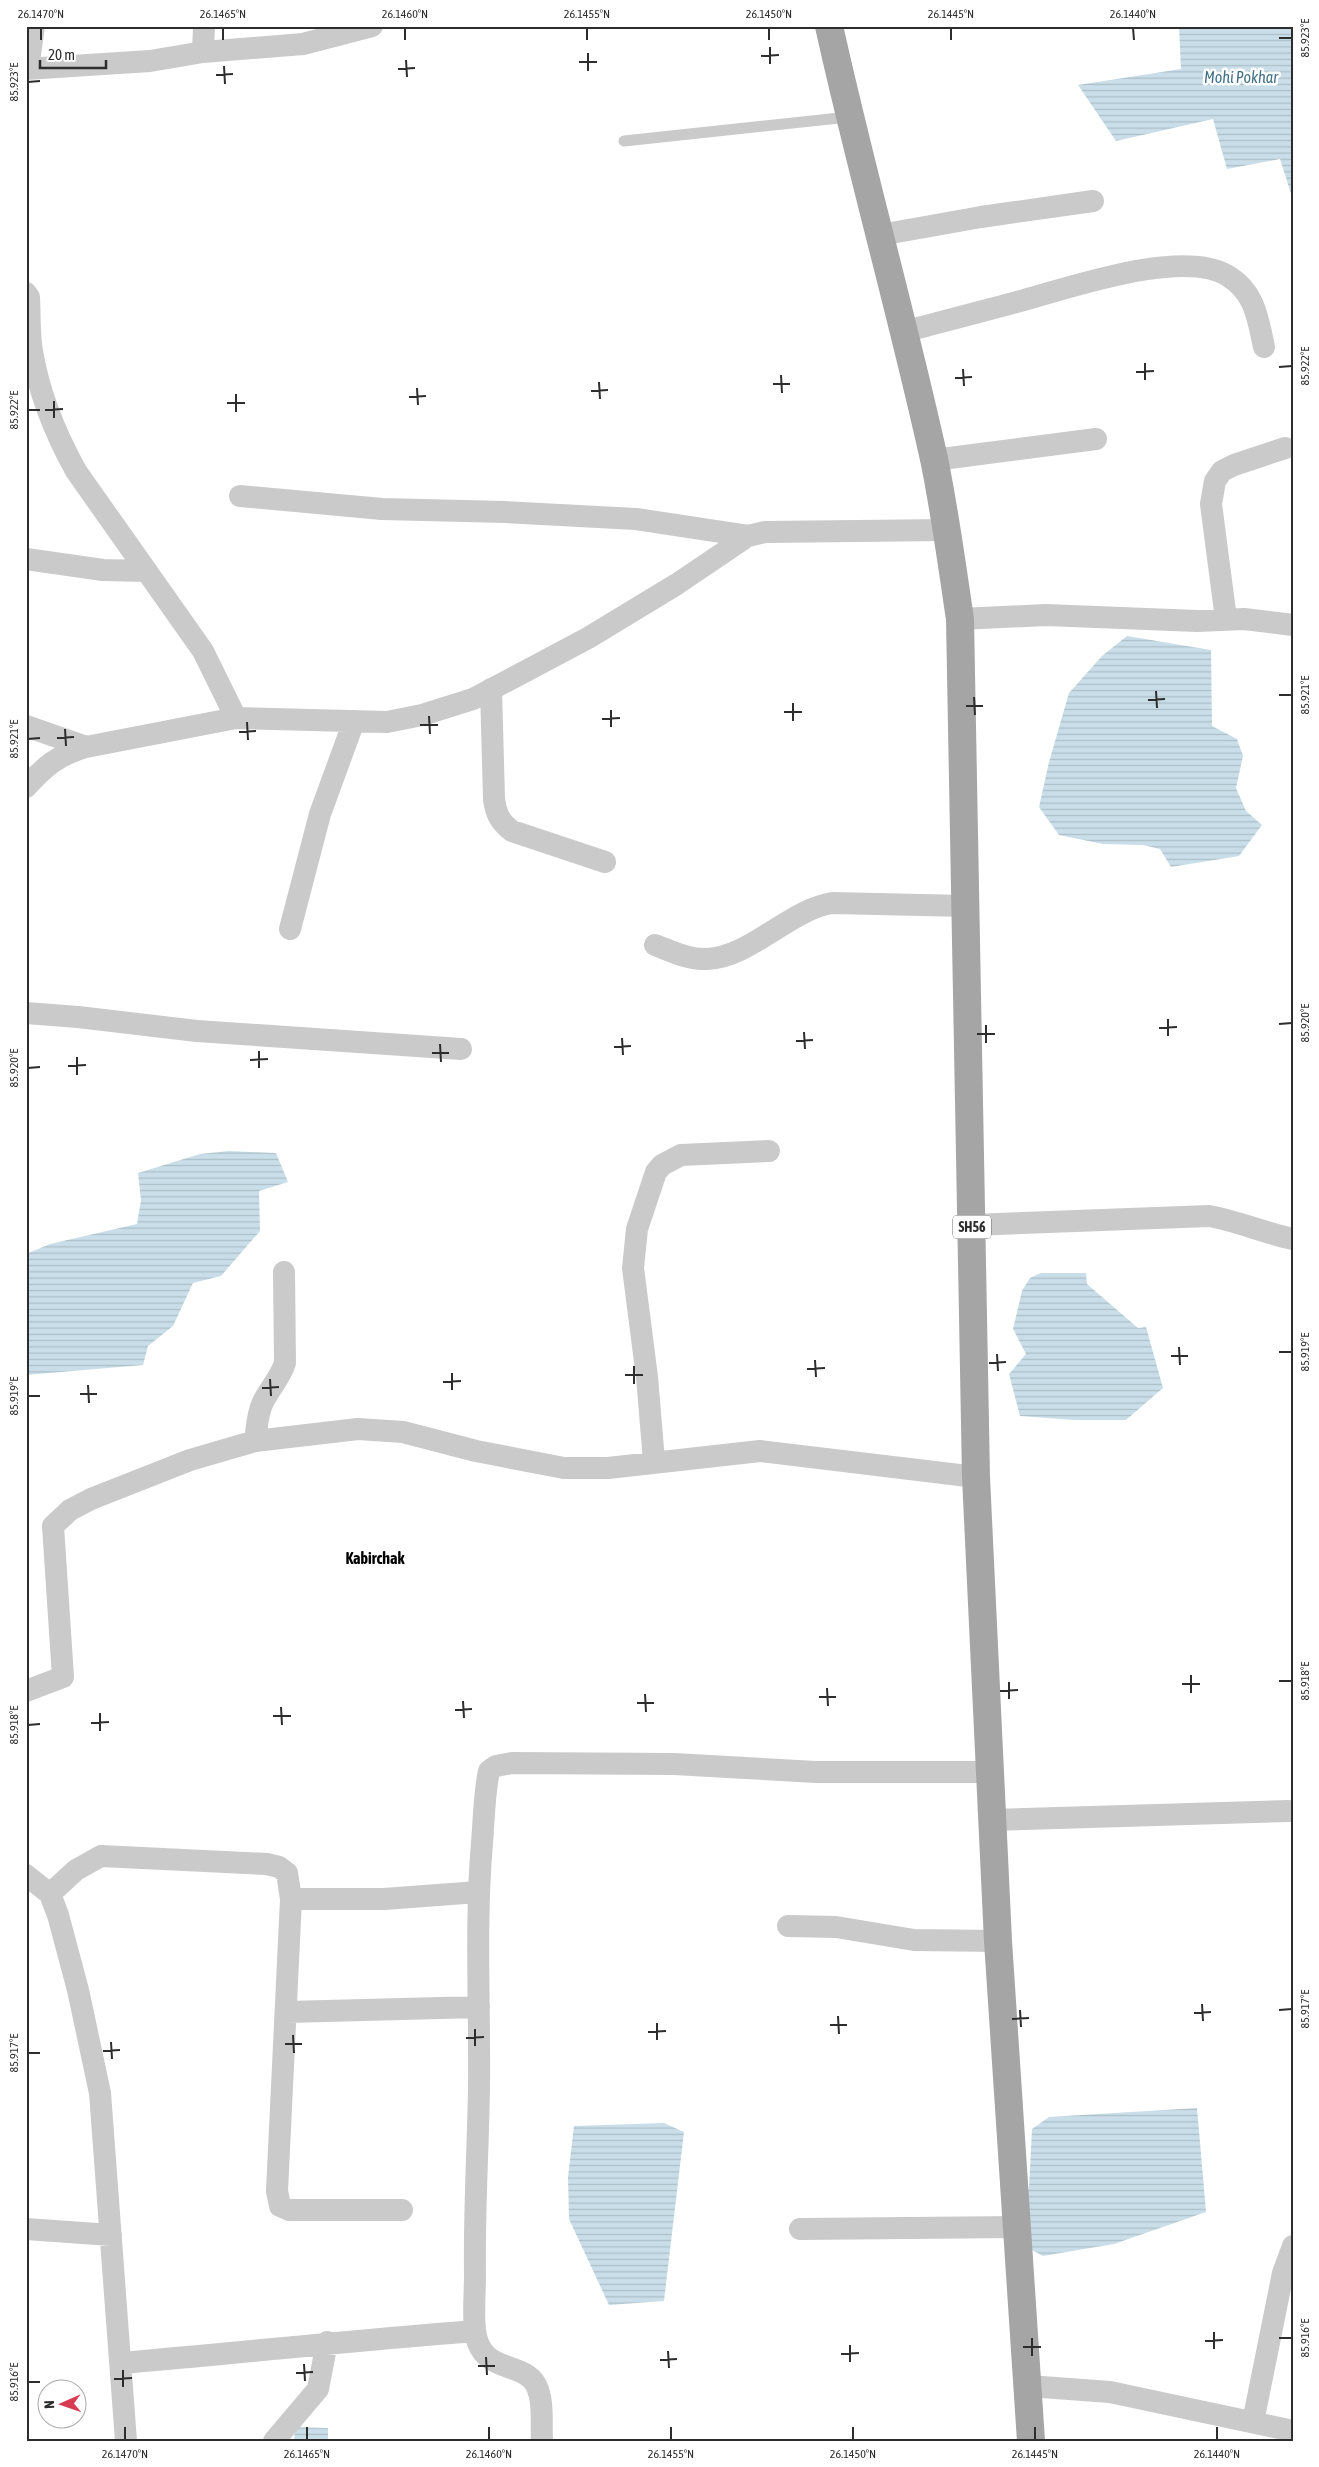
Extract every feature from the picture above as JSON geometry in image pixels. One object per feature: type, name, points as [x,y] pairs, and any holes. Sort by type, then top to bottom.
[{"type":"main road","name":"SH56","points":[[829,26],[849,117],[880,235],[934,460],[947,530],[960,619],[972,1226],[971,1296],[976,1477],[991,1820],[1031,2441]]},
{"type":"street","points":[[34,26],[27,69],[150,61],[203,52],[303,44],[372,26]]},
{"type":"street","points":[[203,52],[204,26]]},
{"type":"street","points":[[880,235],[1092,200]]},
{"type":"street","points":[[903,332],[1113,276],[1173,266],[1211,269],[1227,275],[1249,294],[1256,309],[1264,347]]},
{"type":"street","points":[[26,293],[29,297],[32,351],[47,411],[58,439],[76,471],[204,651],[236,718]]},
{"type":"street","points":[[934,460],[1096,439]]},
{"type":"street","points":[[1226,620],[1210,504],[1215,480],[1222,471],[1234,465],[1285,448]]},
{"type":"street","points":[[240,496],[382,509],[505,512],[636,519],[748,536]]},
{"type":"street","points":[[26,787],[45,766],[67,752],[86,747],[236,718],[387,722],[422,715],[473,699],[588,638],[677,584],[748,536],[765,532],[947,530]]},
{"type":"street","points":[[26,559],[103,570],[148,571]]},
{"type":"street","points":[[960,619],[1046,615],[1197,621],[1244,618],[1293,625]]},
{"type":"street","points":[[491,689],[494,798],[496,813],[502,823],[512,831],[605,862]]},
{"type":"street","points":[[290,929],[320,814],[354,721]]},
{"type":"street","points":[[26,726],[86,747]]},
{"type":"street","points":[[655,945],[693,958],[706,959],[720,957],[760,939],[819,905],[832,903],[966,906]]},
{"type":"street","points":[[26,1014],[78,1017],[197,1031],[461,1049]]},
{"type":"street","points":[[654,1461],[647,1378],[633,1268],[637,1229],[656,1172],[662,1165],[680,1155],[769,1151]]},
{"type":"street","points":[[972,1226],[1209,1216],[1233,1221],[1264,1233],[1293,1239]]},
{"type":"street","points":[[256,1441],[258,1414],[263,1401],[280,1375],[285,1363],[284,1272]]},
{"type":"street","points":[[26,1691],[63,1677],[53,1526],[59,1519],[91,1499],[148,1476],[190,1460],[256,1441],[349,1430],[378,1429],[403,1432],[476,1451],[564,1468],[608,1468],[654,1461],[760,1451],[976,1477]]},
{"type":"street","points":[[542,2441],[541,2406],[537,2386],[530,2377],[497,2364],[488,2357],[480,2346],[475,2331],[474,2242],[480,2007],[478,1892],[485,1793],[489,1771],[496,1766],[512,1763],[674,1764],[816,1772],[989,1772]]},
{"type":"street","points":[[991,1820],[1288,1810]]},
{"type":"street","points":[[50,1894],[76,1870],[101,1856],[273,1866],[287,1873],[292,1899],[277,2191],[280,2206],[289,2210],[402,2210]]},
{"type":"street","points":[[26,1875],[50,1894],[58,1915],[78,1990],[100,2093],[126,2441]]},
{"type":"street","points":[[292,1899],[384,1899],[478,1892]]},
{"type":"street","points":[[788,1926],[836,1927],[914,1940],[998,1941]]},
{"type":"street","points":[[287,2012],[480,2007]]},
{"type":"street","points":[[800,2229],[1016,2227]]},
{"type":"street","points":[[26,2229],[111,2235]]},
{"type":"street","points":[[1254,2422],[1282,2274],[1293,2246]]},
{"type":"street","points":[[121,2363],[246,2352],[327,2342],[475,2331]]},
{"type":"street","points":[[274,2441],[318,2389],[327,2342]]},
{"type":"street","points":[[1028,2386],[1110,2392],[1293,2431]]},
{"type":"lane","points":[[624,141],[849,117]]},
{"type":"water","name":"Mohi Pokhar","points":[[1179,26],[1293,26],[1293,200],[1280,159],[1227,169],[1213,119],[1116,141],[1078,85],[1181,69]]},
{"type":"water","points":[[1127,636],[1211,650],[1212,726],[1237,739],[1243,756],[1236,788],[1246,811],[1262,825],[1239,856],[1171,867],[1160,849],[1143,845],[1103,844],[1059,835],[1039,807],[1049,762],[1069,693],[1102,656]]},
{"type":"water","points":[[229,1151],[276,1153],[288,1182],[259,1191],[260,1231],[221,1276],[193,1283],[173,1326],[148,1346],[143,1365],[26,1375],[26,1254],[50,1244],[137,1224],[141,1200],[138,1173],[200,1154]]},
{"type":"water","points":[[1041,1273],[1086,1273],[1087,1284],[1138,1328],[1146,1327],[1163,1388],[1126,1420],[1074,1420],[1020,1416],[1009,1374],[1026,1354],[1013,1329],[1022,1291],[1030,1278]]},
{"type":"water","points":[[1197,2108],[1206,2212],[1114,2244],[1043,2256],[1024,2246],[1018,2216],[1029,2188],[1032,2129],[1049,2117]]},
{"type":"water","points":[[664,2123],[684,2132],[664,2301],[609,2305],[569,2219],[568,2177],[574,2126]]},
{"type":"water","points":[[295,2427],[328,2428],[328,2441],[294,2441]]},
{"type":"district","name":"Kabirchak","points":[[375,1558]]}]
